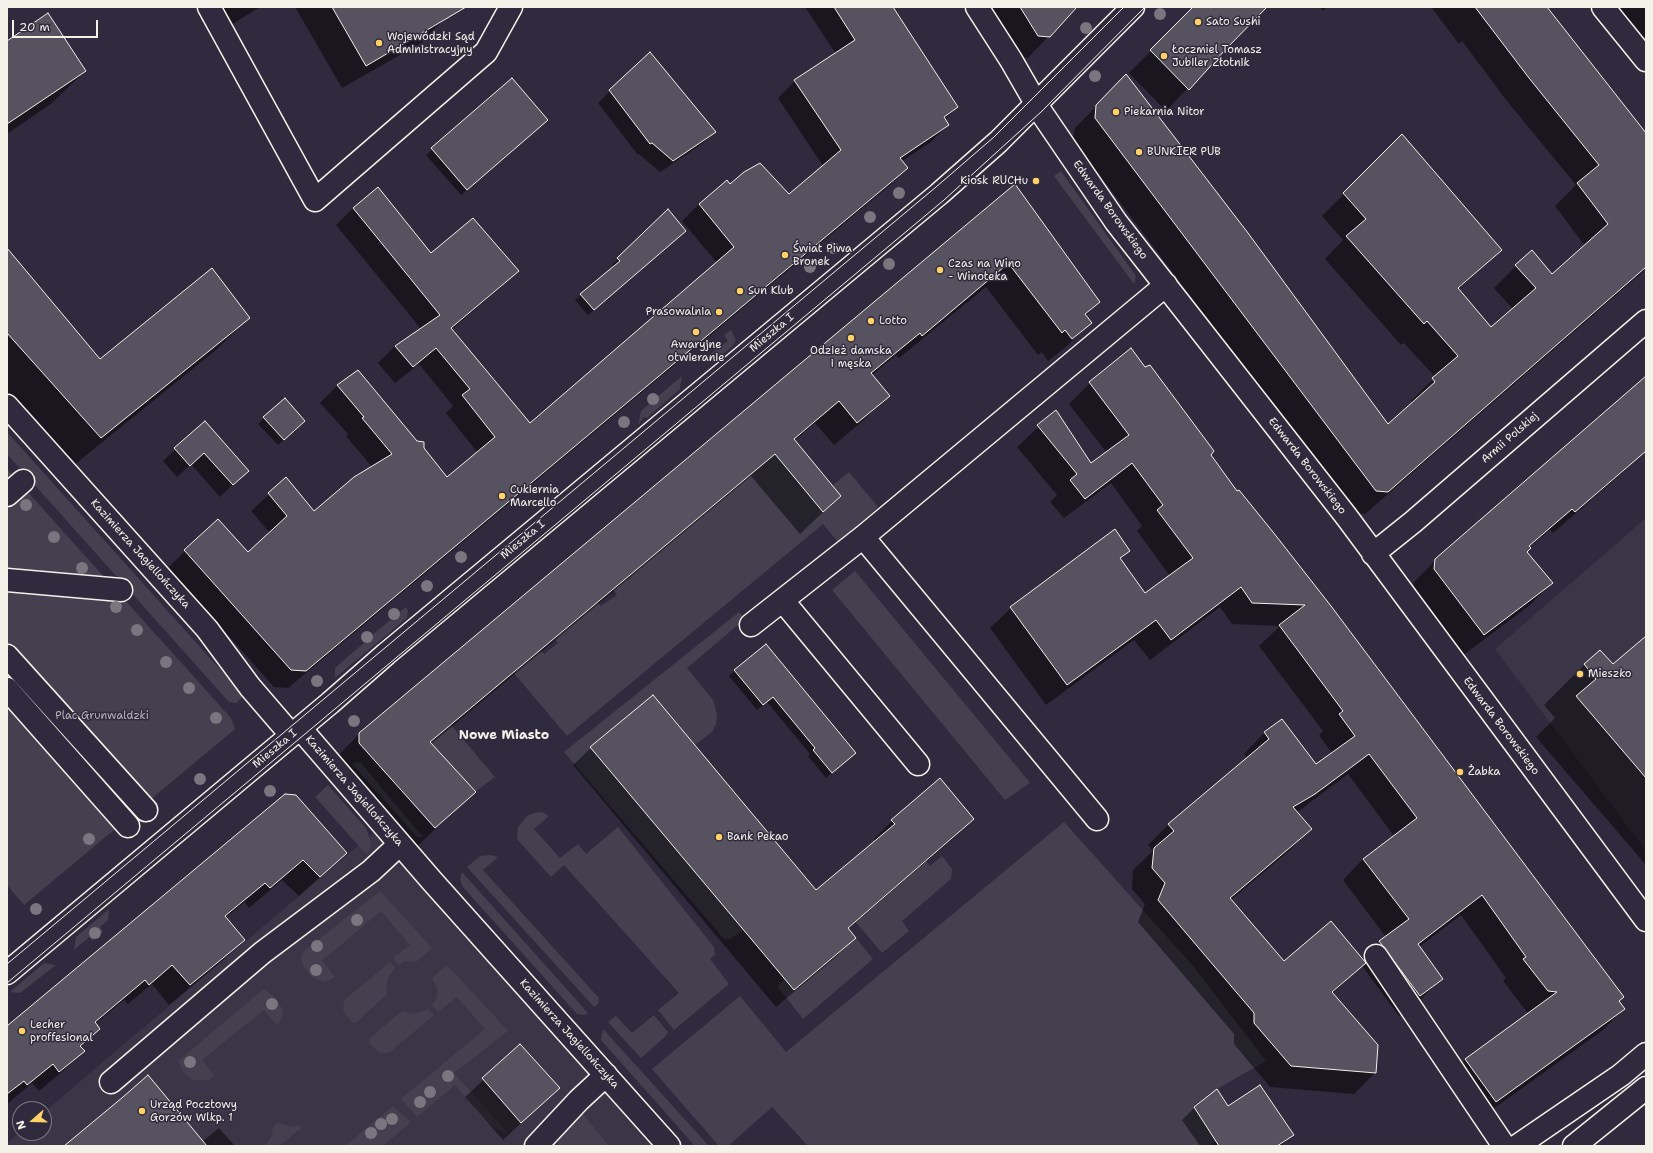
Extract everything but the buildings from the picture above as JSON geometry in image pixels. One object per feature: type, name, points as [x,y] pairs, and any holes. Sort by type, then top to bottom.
[{"type":"street","points":[[209,7],[315,200],[486,52],[511,7]]},
{"type":"street","name":"Edwarda Borowskiego","points":[[977,7],[1037,104],[1099,197],[1373,554],[1646,920]]},
{"type":"street","name":"Mieszka I","points":[[10,965],[330,703],[386,654],[939,194],[998,142],[1134,7]]},
{"type":"street","points":[[1604,7],[1646,60]]},
{"type":"street","points":[[751,625],[863,537],[1166,285]]},
{"type":"street","name":"Armii Polskiej","points":[[1373,554],[1413,522],[1646,321]]},
{"type":"street","name":"Kazimierza Jagiellończyka","points":[[7,406],[207,629],[250,687],[287,730],[305,734],[400,844],[669,1146]]},
{"type":"street","points":[[7,495],[23,481]]},
{"type":"street","points":[[863,537],[1097,819]]},
{"type":"street","points":[[7,580],[121,590]]},
{"type":"street","points":[[783,601],[918,764]]},
{"type":"street","points":[[7,656],[146,810]]},
{"type":"street","points":[[7,689],[128,826]]},
{"type":"street","points":[[111,1082],[262,953],[371,871],[400,844]]},
{"type":"street","points":[[1376,956],[1504,1146]]},
{"type":"street","points":[[1517,1146],[1615,1080],[1646,1054]]},
{"type":"street","points":[[536,1146],[579,1100],[606,1076]]},
{"type":"street","points":[[1574,1146],[1646,1088]]},
{"type":"shaded area","name":"Mieszko","points":[[1646,518],[1646,851],[1495,649]]},
{"type":"shaded area","points":[[384,824],[668,1146],[7,1146],[7,1143],[12,1139],[12,1141],[52,1141],[52,1105]]},
{"type":"green space","points":[[1061,171],[1136,276],[1134,284],[1054,176]]},
{"type":"green space","points":[[731,330],[736,340],[732,347],[713,362],[700,361],[728,341],[724,335]]},
{"type":"green space","points":[[682,376],[680,389],[647,418],[644,417],[638,425],[641,411],[650,403],[647,399],[654,394],[657,397]]},
{"type":"green space","points":[[7,432],[244,696],[236,703],[229,702],[7,454]]},
{"type":"green space","points":[[775,454],[823,512],[841,496],[832,486],[849,472],[878,507],[838,542],[823,524],[567,736],[513,672],[540,650],[544,654],[558,643],[554,638],[597,602],[601,606],[617,595],[613,589]]},
{"type":"green space","name":"Plac Grunwaldzki","points":[[7,469],[231,718],[235,729],[24,905],[7,885]]},
{"type":"green space","points":[[855,571],[1030,783],[1005,800],[832,590]]},
{"type":"green space","points":[[406,607],[408,610],[407,618],[335,678],[335,668],[366,641],[363,636],[367,633],[371,636]]},
{"type":"green space","points":[[739,612],[745,619],[687,668],[713,700],[717,714],[716,724],[712,732],[695,745],[653,695],[744,930],[730,939],[724,939],[564,752]]},
{"type":"green space","points":[[451,725],[495,777],[475,792],[429,742]]},
{"type":"green space","points":[[355,762],[361,763],[423,837],[417,837],[352,764]]},
{"type":"green space","points":[[328,785],[366,828],[371,848],[367,855],[315,797]]},
{"type":"green space","points":[[542,812],[549,816],[534,829],[560,858],[578,844],[586,854],[618,827],[714,947],[715,954],[710,959],[729,984],[674,1030],[658,1010],[679,993],[564,865],[551,877],[517,839],[518,827],[527,816]]},
{"type":"green space","points":[[1064,822],[1194,967],[1266,1061],[1217,1089],[1194,1106],[1216,1141],[1209,1146],[808,1146],[772,1107],[728,1146],[719,1146],[652,1069],[740,996],[786,1052]]},
{"type":"green space","points":[[491,855],[498,857],[483,870],[599,998],[598,1004],[594,1007],[467,867],[480,856]]},
{"type":"green space","points":[[942,856],[952,869],[951,879],[902,921],[909,931],[882,953],[855,921],[926,861],[930,866]]},
{"type":"green space","points":[[462,872],[588,1013],[585,1015],[577,1014],[462,886],[460,879]]},
{"type":"green space","points":[[380,891],[432,948],[416,962],[405,961],[399,965],[393,958],[410,945],[381,911],[322,961],[335,977],[325,982],[313,978],[304,967],[301,959],[303,952]]},
{"type":"green space","points":[[109,909],[108,920],[100,927],[103,932],[92,941],[89,937],[74,950],[76,937]]},
{"type":"green space","points":[[856,938],[873,959],[803,1019],[777,986],[785,979],[794,989]]},
{"type":"green space","points":[[390,962],[395,968],[388,977],[386,988],[387,994],[357,1022],[352,1023],[343,1010],[344,1000]]},
{"type":"green space","points":[[44,963],[56,965],[20,993],[10,992]]},
{"type":"green space","points":[[447,965],[508,1031],[454,1073],[508,1133],[503,1133],[486,1122],[455,1085],[417,1117],[401,1099],[485,1029],[457,997],[438,1012],[432,1005],[436,1000],[438,991],[432,978]]},
{"type":"green space","points":[[264,989],[275,997],[283,1010],[282,1018],[277,1026],[264,1010],[202,1060],[215,1076],[208,1080],[194,1080],[184,1073],[178,1061]]},
{"type":"green space","points":[[428,1009],[434,1015],[389,1053],[380,1053],[369,1043],[370,1038],[402,1011],[414,1014]]},
{"type":"green space","points":[[654,1015],[668,1032],[667,1035],[641,1058],[608,1022],[616,1016],[632,1033]]},
{"type":"green space","points":[[603,1029],[709,1146],[695,1146],[601,1040]]},
{"type":"green space","points":[[393,1106],[411,1122],[383,1146],[345,1146]]},
{"type":"green space","points":[[583,1114],[609,1146],[558,1146],[558,1138]]},
{"type":"green space","points":[[278,1123],[293,1127],[298,1125],[301,1128],[279,1146],[265,1146],[272,1136],[273,1127]]},
{"type":"tram line","points":[[7,964],[936,187],[994,137],[1124,7]]},
{"type":"tram line","points":[[7,983],[944,200],[1041,112],[1145,7]]},
{"type":"place","name":"Sato Sushi","points":[[1198,22]]},
{"type":"place","name":"Wojewódzki Sąd Administracyjny","points":[[379,43]]},
{"type":"place","name":"Łoczmiel Tomasz Jubiler Złotnik","points":[[1164,56]]},
{"type":"place","name":"Piekarnia Nitor","points":[[1116,112]]},
{"type":"place","name":"BUNKIER PUB","points":[[1139,152]]},
{"type":"place","name":"Kiosk RUCHu","points":[[1036,181]]},
{"type":"place","name":"Świat Piwa Bronek","points":[[785,255]]},
{"type":"place","name":"Czas na Wino - Winoteka","points":[[940,270]]},
{"type":"place","name":"Sun Klub","points":[[740,291]]},
{"type":"place","name":"Prasowalnia","points":[[719,312]]},
{"type":"place","name":"Lotto","points":[[871,321]]},
{"type":"place","name":"Awaryjne otwieranie","points":[[696,332]]},
{"type":"place","name":"Odzież damska i męska","points":[[851,338]]},
{"type":"place","name":"Cukiernia Marcello","points":[[502,496]]},
{"type":"place","name":"Mieszko","points":[[1580,674]]},
{"type":"place","name":"Żabka","points":[[1460,772]]},
{"type":"place","name":"Bank Pekao","points":[[719,837]]},
{"type":"place","name":"Lecher proffesional","points":[[22,1031]]},
{"type":"place","name":"Urząd Pocztowy Gorzów Wlkp. 1","points":[[142,1111]]},
{"type":"district","name":"Nowe Miasto","points":[[504,736]]}]
